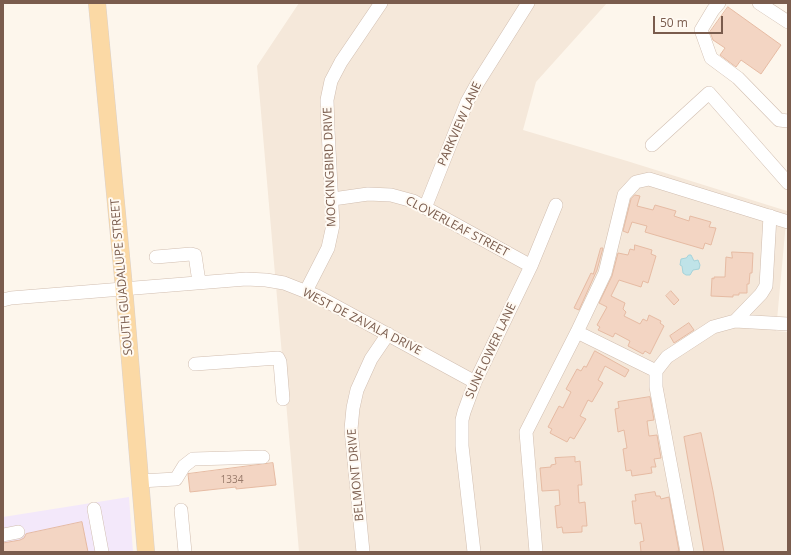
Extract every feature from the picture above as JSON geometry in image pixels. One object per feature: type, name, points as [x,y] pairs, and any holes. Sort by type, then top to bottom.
[{"type":"main road","name":"SOUTH GUADALUPE STREET","points":[[98,3],[146,552]]},
{"type":"street","name":"MOCKINGBIRD DRIVE","points":[[306,292],[332,238],[333,199],[328,130],[328,100],[331,81],[341,62],[381,3]]},
{"type":"street","name":"PARKVIEW LANE","points":[[425,208],[470,96],[528,3]]},
{"type":"street","points":[[719,3],[700,30],[711,58],[738,78],[779,120],[788,121]]},
{"type":"street","points":[[759,3],[788,22]]},
{"type":"street","points":[[652,145],[708,93],[788,183]]},
{"type":"street","points":[[536,552],[526,432],[605,273],[624,195],[636,182],[649,179],[788,222]]},
{"type":"street","name":"CLOVERLEAF STREET","points":[[333,199],[368,194],[391,195],[413,201],[531,266]]},
{"type":"street","name":"SUNFLOWER LANE","points":[[474,552],[462,446],[462,420],[475,382],[531,266],[556,205]]},
{"type":"street","points":[[735,321],[761,294],[766,286],[770,216]]},
{"type":"street","points":[[156,258],[191,254],[195,255],[199,282]]},
{"type":"street","name":"WEST DE ZAVALA DRIVE","points":[[3,300],[11,298],[124,288],[246,279],[284,283],[306,292],[388,334],[475,382]]},
{"type":"street","points":[[687,552],[656,387],[656,371],[667,357],[713,327],[735,321],[788,324]]},
{"type":"street","points":[[577,332],[656,371]]},
{"type":"street","name":"BELMONT DRIVE","points":[[363,552],[351,429],[353,408],[357,390],[371,359],[388,334]]},
{"type":"street","points":[[195,364],[278,358],[280,362],[283,399]]},
{"type":"street","points":[[140,481],[176,479],[184,466],[193,459],[263,457]]},
{"type":"street","points":[[94,509],[102,552]]},
{"type":"street","points":[[181,510],[185,552]]},
{"type":"street","points":[[3,535],[18,532]]},
{"type":"shaded area","points":[[299,3],[607,3],[536,82],[523,130],[787,211],[776,331],[788,332],[788,552],[299,552],[257,66]]},
{"type":"shaded area","points":[[129,497],[133,552],[3,552],[3,517]]},
{"type":"water","points":[[691,255],[694,261],[698,260],[700,265],[699,269],[693,270],[690,275],[686,275],[683,273],[682,266],[680,265],[681,259],[686,258]]},
{"type":"building","points":[[728,7],[781,45],[761,74],[741,60],[736,67],[720,55],[725,48],[713,40],[710,32]]},
{"type":"building","points":[[635,195],[640,196],[637,206],[653,210],[655,205],[676,211],[674,216],[689,221],[690,216],[711,222],[709,227],[716,228],[711,245],[705,243],[703,249],[645,232],[647,226],[632,222],[628,233],[623,231],[631,199]]},
{"type":"building","points":[[635,245],[652,250],[651,254],[656,256],[648,283],[643,281],[641,287],[619,280],[611,296],[625,303],[623,309],[626,312],[624,316],[640,324],[643,319],[647,321],[649,315],[661,321],[660,323],[664,326],[650,354],[645,351],[643,354],[628,346],[630,341],[615,333],[613,337],[598,330],[600,327],[597,325],[607,307],[599,303],[612,276],[618,253],[628,255],[630,249],[634,250]]},
{"type":"building","points":[[601,248],[603,248],[597,270],[579,310],[574,308],[591,273],[593,274]]},
{"type":"building","points":[[732,252],[753,253],[752,273],[750,273],[749,284],[747,284],[747,293],[739,293],[739,295],[733,295],[733,297],[711,296],[712,278],[725,277],[726,257],[732,258]]},
{"type":"building","points":[[671,291],[679,300],[674,305],[666,296]]},
{"type":"building","points":[[689,323],[694,330],[674,343],[670,336]]},
{"type":"building","points":[[595,351],[629,370],[625,377],[605,366],[598,380],[603,383],[592,402],[588,400],[580,416],[586,419],[574,439],[570,437],[567,442],[550,433],[552,429],[548,427],[559,406],[563,408],[571,392],[566,389],[577,369],[581,371],[584,366],[586,367]]},
{"type":"building","points":[[650,397],[654,420],[647,421],[649,436],[657,435],[661,458],[654,459],[656,467],[651,467],[652,473],[632,476],[631,470],[626,471],[623,449],[627,448],[624,430],[618,432],[615,409],[619,408],[618,402]]},
{"type":"building","points":[[701,433],[724,552],[704,552],[684,437]]},
{"type":"building","points":[[575,457],[575,462],[580,461],[582,485],[578,485],[579,503],[585,502],[587,526],[582,526],[582,532],[563,533],[562,527],[557,528],[555,506],[560,505],[559,490],[542,491],[540,468],[551,467],[551,465],[556,464],[555,458]]},
{"type":"building","points":[[273,463],[276,485],[236,489],[236,487],[190,492],[188,474]]},
{"type":"building","points":[[655,492],[656,496],[660,496],[661,499],[669,497],[679,551],[641,552],[640,542],[644,541],[641,523],[635,524],[632,501],[636,501],[635,495]]},
{"type":"building","points":[[82,522],[88,552],[3,552],[3,543],[20,540],[24,538],[26,534]]}]
